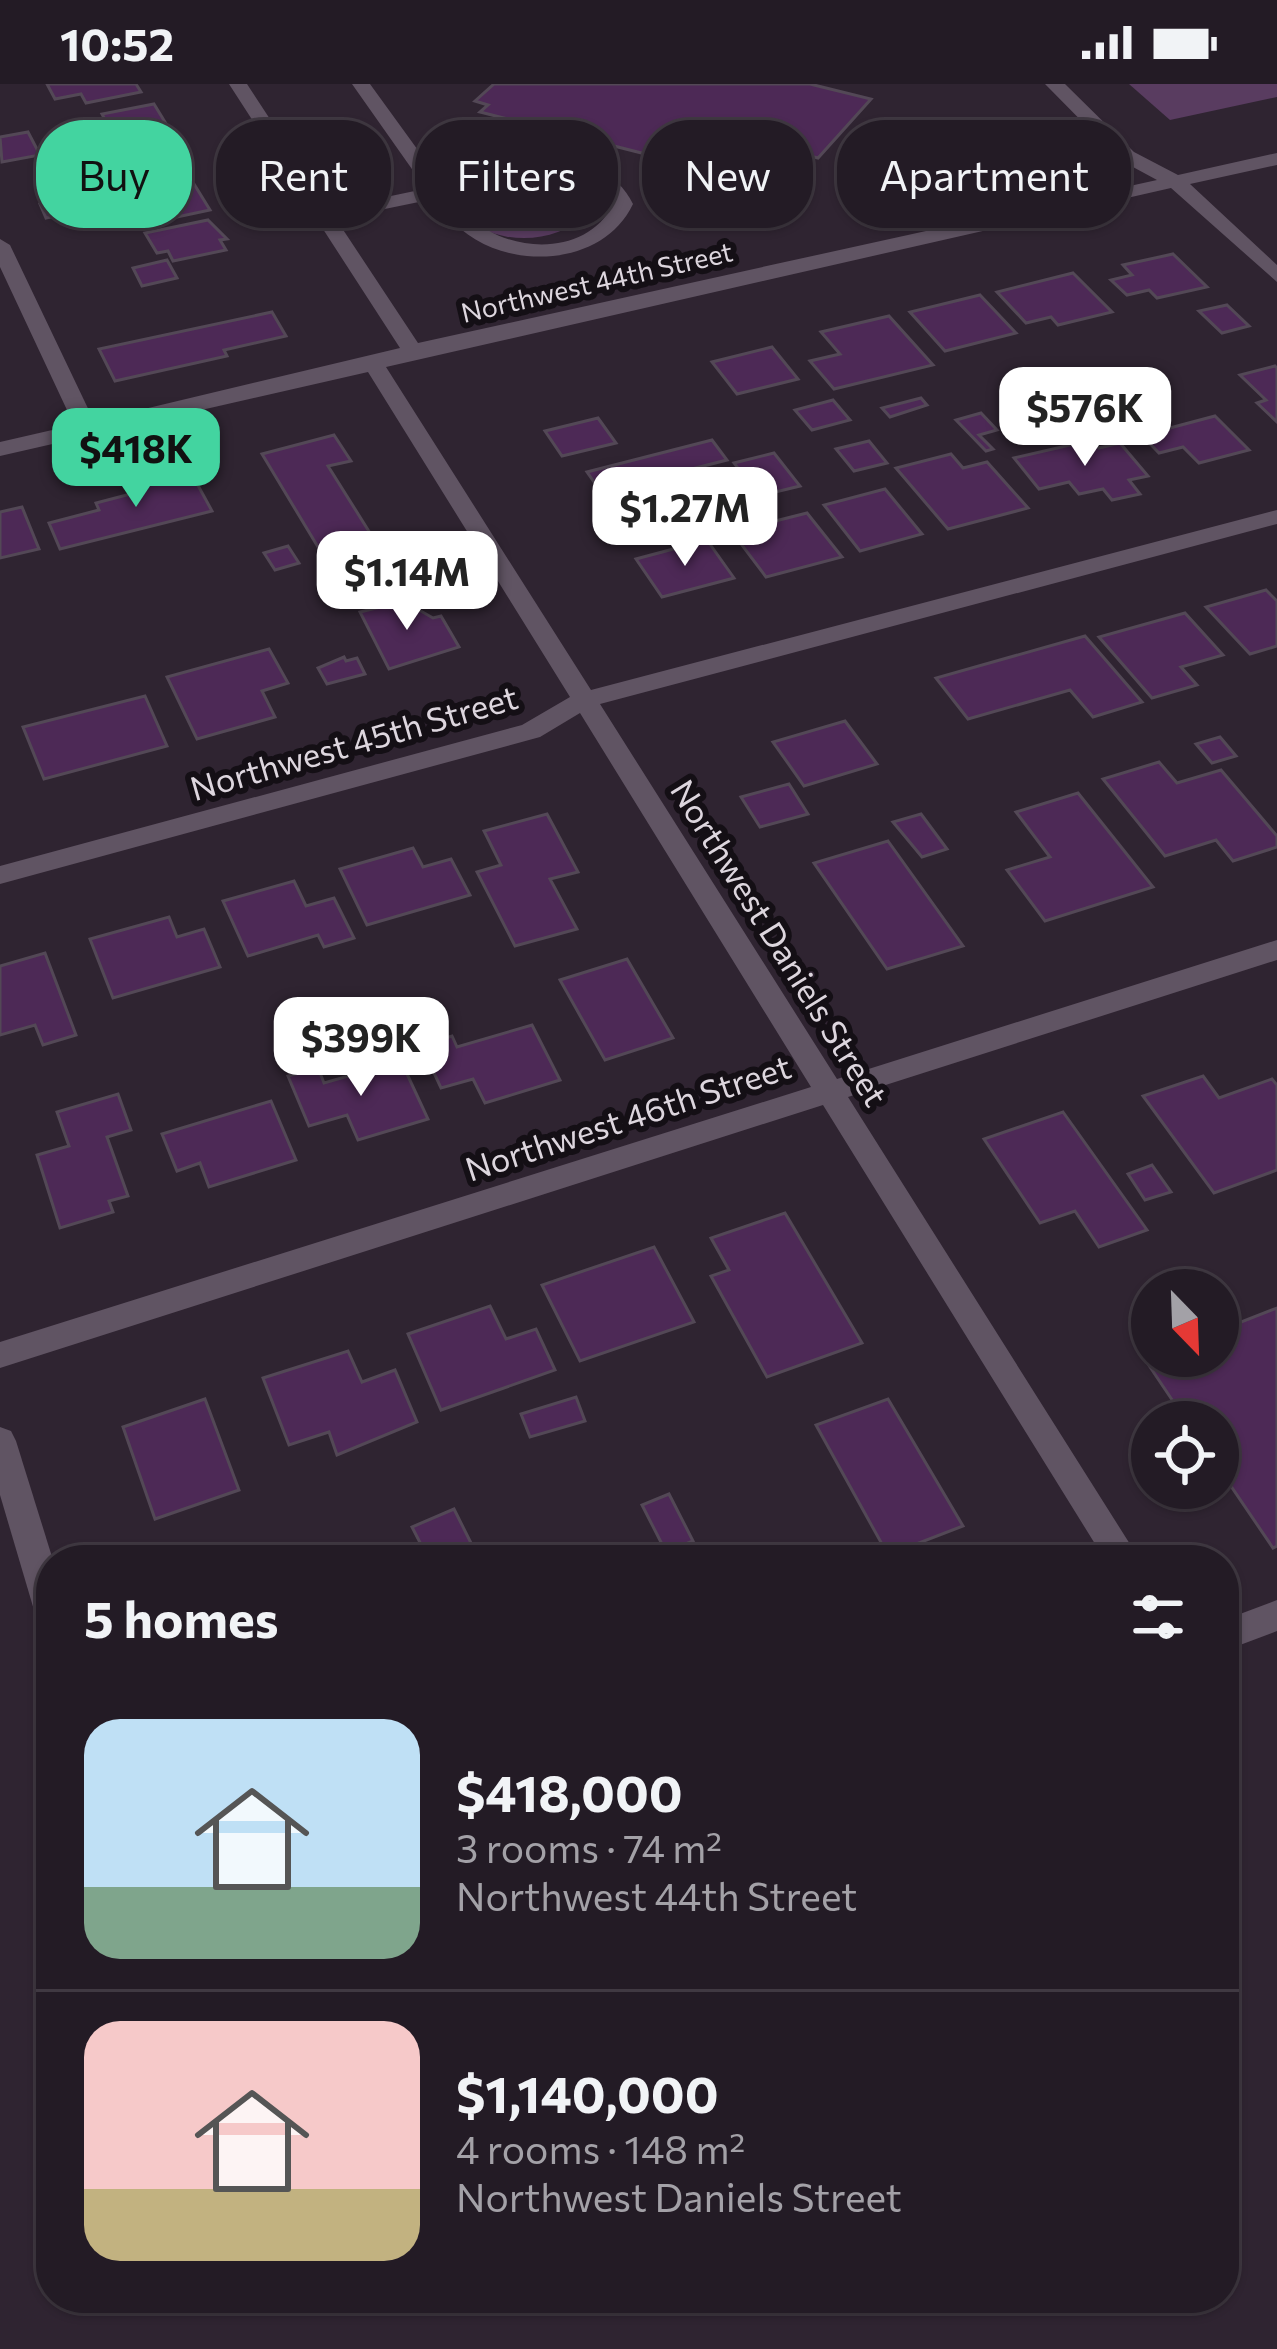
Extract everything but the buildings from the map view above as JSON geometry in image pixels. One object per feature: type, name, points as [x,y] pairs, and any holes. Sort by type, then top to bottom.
[{"type":"street","points":[[238,84],[261,120]]},
{"type":"street","points":[[361,84],[415,160]]},
{"type":"street","points":[[1054,84],[1127,157],[1176,182],[1277,276]]},
{"type":"street","name":"Northwest 44th Street","points":[[0,449],[1277,159]]},
{"type":"street","points":[[332,228],[412,352]]},
{"type":"street","points":[[468,228],[508,247],[541,250],[573,246],[609,228]]},
{"type":"street","points":[[0,245],[87,429]]},
{"type":"street","name":"Northwest Daniels Street","points":[[374,364],[1114,1545]]},
{"type":"street","name":"Northwest 45th Street","points":[[0,875],[531,731],[584,700],[1277,517]]},
{"type":"street","name":"Northwest 46th Street","points":[[0,1355],[1277,950]]},
{"type":"street","points":[[0,1441],[36,1560]]},
{"type":"street","points":[[1239,1630],[1277,1615]]},
{"type":"shaded area","points":[[1129,84],[1277,84],[1277,97],[1170,120]]},
{"type":"shaded area","points":[[480,228],[567,228],[530,238]]}]
